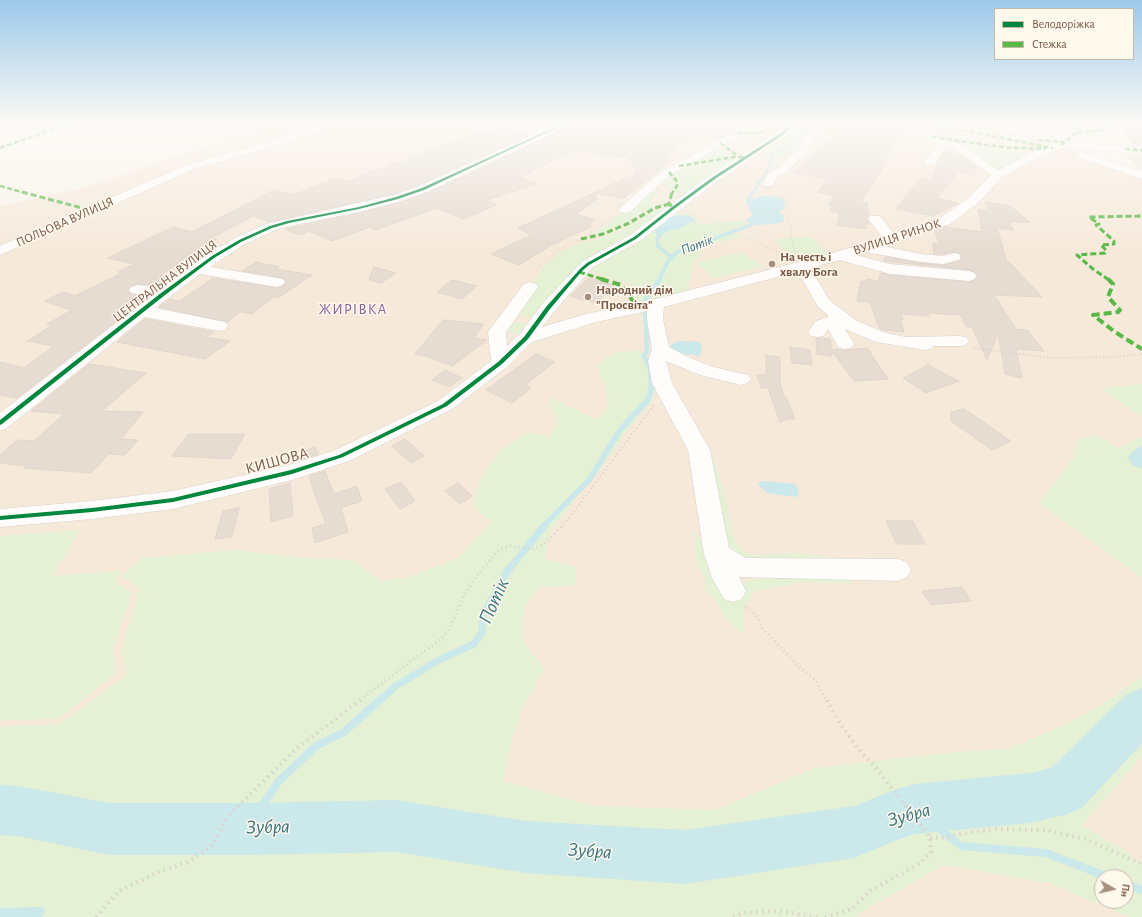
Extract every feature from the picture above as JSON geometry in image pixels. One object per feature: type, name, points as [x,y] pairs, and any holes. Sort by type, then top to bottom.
[{"type":"street","name":"ПОЛЬОВА ВУЛИЦЯ","points":[[0,252],[92,208],[194,166]]},
{"type":"street","name":"ЦЕНТРАЛЬНА ВУЛИЦЯ","points":[[0,423],[165,292],[213,257],[240,241],[271,227],[316,215],[359,208],[416,192],[474,166]]},
{"type":"street","points":[[625,209],[662,176],[680,166]]},
{"type":"street","name":"КИШОВА","points":[[0,518],[92,510],[173,500],[292,472],[341,456],[445,405],[500,363],[526,338],[544,314],[581,270],[588,264],[635,238],[673,208],[733,166]]},
{"type":"street","points":[[769,183],[771,176],[788,166]]},
{"type":"street","points":[[986,166],[998,175]]},
{"type":"street","name":"ВУЛИЦЯ РИНОК","points":[[526,338],[592,318],[656,304],[800,267],[841,255],[862,245],[945,221],[974,200],[998,175],[1012,166]]},
{"type":"street","points":[[1117,166],[1142,176]]},
{"type":"street","points":[[875,219],[889,237],[897,223]]},
{"type":"street","points":[[256,224],[271,227]]},
{"type":"street","points":[[862,245],[910,256],[953,259]]},
{"type":"street","points":[[841,255],[890,269],[969,276]]},
{"type":"street","points":[[824,260],[853,274],[928,287]]},
{"type":"street","points":[[800,267],[824,304],[842,316],[882,338],[925,345]]},
{"type":"street","points":[[196,269],[277,282]]},
{"type":"street","points":[[500,363],[497,332],[530,287]]},
{"type":"street","points":[[137,290],[165,292]]},
{"type":"street","points":[[656,304],[655,318],[661,350],[657,361],[662,383],[699,450],[717,554],[725,578],[733,591]]},
{"type":"street","points":[[507,319],[544,314],[592,318]]},
{"type":"street","points":[[114,317],[168,315],[218,326]]},
{"type":"street","points":[[817,332],[822,325],[842,316]]},
{"type":"street","points":[[842,316],[836,328],[845,344]]},
{"type":"street","points":[[842,316],[866,344]]},
{"type":"street","points":[[901,341],[964,344]]},
{"type":"street","points":[[661,350],[680,361],[741,380]]},
{"type":"street","points":[[717,554],[742,568],[898,570]]},
{"type":"path","points":[[769,183],[768,188],[770,191],[782,196],[786,200],[788,206],[787,213],[791,227],[791,239],[800,267]]},
{"type":"path","points":[[673,208],[740,232],[800,267]]},
{"type":"path","points":[[530,287],[535,277],[534,273],[540,265],[561,249],[598,230],[625,209]]},
{"type":"path","points":[[964,344],[1052,358],[1114,357],[1142,354]]},
{"type":"path","points":[[96,917],[119,891],[158,872],[188,862],[213,844],[227,817],[296,749],[442,638],[448,631],[467,590],[480,570],[500,549],[511,546],[532,549],[539,547],[549,540],[570,517],[636,427],[666,391]]},
{"type":"path","points":[[747,608],[758,618],[762,628],[798,666],[815,680],[837,719],[859,750],[872,763],[930,837],[931,852],[919,864],[871,890],[852,909],[825,917]]},
{"type":"path","points":[[930,837],[945,838],[954,835],[992,829],[1045,830],[1084,839],[1142,864]]},
{"type":"path","points":[[733,917],[747,912],[778,910],[818,917]]},
{"type":"shaded area","name":"ЖИРІВКА","points":[[150,166],[1113,166],[1142,177],[1142,917],[0,917],[0,206],[87,187]]},
{"type":"shaded area","points":[[1137,166],[1142,166],[1142,170]]},
{"type":"green space","points":[[686,166],[725,166],[681,197],[661,183],[665,178]]},
{"type":"green space","points":[[990,166],[1006,166],[997,171]]},
{"type":"green space","points":[[651,190],[658,192],[650,201],[656,206],[621,225],[600,234],[592,235]]},
{"type":"green space","points":[[658,209],[663,211],[620,242],[534,317],[516,316],[542,268],[559,253],[579,243],[611,234]]},
{"type":"green space","points":[[673,212],[686,213],[694,216],[697,222],[702,224],[742,221],[748,225],[734,231],[741,235],[738,238],[707,244],[694,262],[687,290],[677,294],[640,304],[630,285],[586,270]]},
{"type":"green space","points":[[812,237],[828,255],[789,257],[775,239]]},
{"type":"green space","points":[[742,252],[763,266],[716,278],[695,263]]},
{"type":"green space","points":[[515,322],[528,323],[519,333],[509,333],[509,327]]},
{"type":"green space","points":[[641,351],[651,359],[656,388],[651,403],[631,425],[603,466],[551,529],[545,559],[575,567],[577,585],[539,587],[524,607],[522,640],[544,669],[522,710],[512,740],[503,781],[593,806],[716,810],[814,768],[955,752],[1008,749],[1066,724],[1106,702],[1142,676],[1142,755],[1082,826],[1121,848],[1142,864],[1142,917],[1129,917],[1110,909],[1134,909],[1134,869],[1094,869],[1094,902],[1049,883],[944,865],[858,914],[856,917],[0,917],[0,727],[60,724],[126,675],[122,649],[140,588],[121,576],[142,558],[235,550],[305,558],[353,560],[380,581],[406,578],[458,558],[491,522],[473,506],[480,479],[500,450],[527,433],[552,436],[557,421],[549,397],[597,420],[608,407],[604,382],[597,365],[615,352]]},
{"type":"green space","points":[[1142,384],[1142,417],[1101,389]]},
{"type":"green space","points":[[1099,436],[1119,448],[1142,436],[1142,578],[1038,502],[1060,477],[1074,457],[1079,438]]},
{"type":"green space","points":[[703,445],[712,454],[725,496],[732,533],[740,549],[753,555],[797,553],[817,555],[834,559],[752,563],[729,550]]},
{"type":"green space","points":[[80,530],[52,576],[120,571],[117,584],[132,592],[113,649],[116,673],[58,719],[0,720],[0,536]]},
{"type":"green space","points":[[694,530],[731,597],[746,581],[767,578],[793,577],[850,580],[853,583],[802,582],[752,592],[744,611],[744,634],[724,617],[716,600],[704,589],[706,579],[699,570],[695,548]]},
{"type":"water","name":"Потік","points":[[761,196],[782,197],[785,204],[784,210],[778,211],[784,217],[783,222],[753,225],[748,223],[747,219],[752,216],[752,213],[746,203]]},
{"type":"water","points":[[680,215],[690,216],[695,220],[695,222],[687,223],[687,226],[668,231],[664,234],[657,235],[654,232],[671,217]]},
{"type":"water","points":[[679,341],[700,342],[702,347],[700,356],[679,353],[670,347],[672,344]]},
{"type":"water","points":[[1142,445],[1142,469],[1133,465],[1127,457]]},
{"type":"water","points":[[764,481],[796,484],[799,494],[795,497],[767,493],[758,485],[760,482]]},
{"type":"water","points":[[42,907],[45,911],[42,917],[0,917],[0,908]]},
{"type":"building","points":[[388,166],[461,166],[418,185],[393,194],[269,222],[253,216],[211,238],[217,239],[197,250],[160,276],[168,277],[156,285],[137,284],[130,286],[128,291],[131,294],[147,297],[17,398],[0,395],[0,362],[24,368],[54,346],[27,341],[53,325],[47,324],[72,310],[44,301],[63,292],[75,296],[122,273],[118,272],[134,264],[108,258],[173,227],[192,232],[274,190],[293,195],[335,178],[347,182],[377,169],[381,170]]},
{"type":"building","points":[[486,166],[542,166],[519,177],[536,184],[487,200],[497,205],[463,219],[436,208],[376,230],[370,227],[332,241],[309,231],[299,235],[285,229],[359,213],[401,202],[427,193]]},
{"type":"building","points":[[633,166],[665,166],[624,198],[594,193],[636,173]]},
{"type":"building","points":[[802,166],[881,166],[880,168],[884,166],[861,202],[867,203],[869,215],[866,219],[870,224],[865,224],[867,229],[837,225],[839,213],[830,211],[833,206],[828,205],[834,196],[817,192],[828,180],[795,172]]},
{"type":"building","points":[[937,166],[977,167],[974,175],[958,172],[937,198],[959,203],[933,216],[896,209],[921,178],[931,180]]},
{"type":"building","points":[[594,193],[597,199],[576,214],[595,220],[588,225],[593,226],[551,245],[519,265],[491,254],[532,235],[518,228]]},
{"type":"building","points":[[986,202],[1010,206],[1030,222],[1009,222],[1013,230],[997,228],[1006,259],[1042,297],[994,295],[1016,329],[1027,330],[1044,351],[1016,349],[1022,378],[1005,374],[998,333],[987,360],[972,327],[967,327],[960,315],[927,313],[929,316],[901,314],[903,320],[900,320],[904,332],[883,330],[879,328],[870,302],[857,301],[861,281],[866,282],[867,279],[878,281],[881,273],[969,282],[975,280],[978,275],[969,270],[884,261],[885,257],[943,265],[959,261],[962,256],[959,253],[934,254],[933,243],[939,244],[935,231],[945,227],[982,232],[978,209],[988,211]]},
{"type":"building","points":[[256,262],[279,267],[276,269],[312,275],[278,298],[273,297],[252,314],[240,312],[227,322],[159,307],[170,299],[180,301],[213,278],[277,288],[284,286],[286,281],[283,278],[242,271]]},
{"type":"building","points":[[374,267],[396,273],[381,283],[369,280]]},
{"type":"building","points":[[589,278],[615,285],[596,303],[570,296]]},
{"type":"building","points":[[452,280],[477,286],[462,299],[437,292]]},
{"type":"building","points":[[145,319],[214,332],[206,337],[230,341],[205,359],[117,342]]},
{"type":"building","points":[[443,320],[484,324],[474,338],[487,340],[452,366],[426,356],[415,354]]},
{"type":"building","points":[[816,338],[830,339],[831,349],[845,350],[867,348],[888,379],[854,381],[832,351],[832,356],[817,354]]},
{"type":"building","points":[[790,347],[810,350],[812,365],[792,363]]},
{"type":"building","points":[[536,354],[555,362],[525,385],[531,388],[512,403],[486,390]]},
{"type":"building","points":[[766,355],[780,357],[780,383],[784,397],[786,397],[795,419],[787,419],[780,422],[768,388],[761,388],[757,375],[766,375]]},
{"type":"building","points":[[89,364],[146,373],[102,411],[143,412],[121,439],[138,440],[125,455],[109,454],[91,473],[24,468],[26,466],[0,463],[0,455],[17,440],[34,441],[64,414],[31,411]]},
{"type":"building","points":[[928,365],[959,381],[926,393],[903,378]]},
{"type":"building","points":[[445,370],[462,378],[449,387],[432,380]]},
{"type":"building","points":[[964,409],[1011,441],[992,450],[951,421],[951,412]]},
{"type":"building","points":[[189,434],[245,434],[231,459],[172,456]]},
{"type":"building","points":[[405,439],[424,456],[411,463],[392,446]]},
{"type":"building","points":[[315,447],[318,454],[303,459],[300,453]]},
{"type":"building","points":[[325,471],[334,494],[357,486],[362,501],[341,508],[348,532],[315,543],[312,528],[326,524],[309,478],[310,476]]},
{"type":"building","points":[[401,482],[415,501],[400,509],[385,489]]},
{"type":"building","points":[[290,483],[293,516],[271,522],[269,489]]},
{"type":"building","points":[[458,483],[472,496],[460,504],[445,491]]},
{"type":"building","points":[[239,508],[232,537],[215,539],[223,511]]},
{"type":"building","points":[[886,521],[913,521],[925,544],[897,544]]},
{"type":"building","points":[[962,587],[971,601],[931,605],[922,591]]},
{"type":"waterway","points":[[752,193],[767,172],[769,166]]},
{"type":"waterway","points":[[747,203],[753,192]]},
{"type":"waterway","name":"Потік","points":[[659,280],[668,261],[677,252],[751,225]]},
{"type":"waterway","points":[[660,235],[657,240],[658,246],[671,257]]},
{"type":"waterway","name":"Потік","points":[[644,302],[660,279]]},
{"type":"waterway","name":"Потік","points":[[645,310],[647,351],[644,356],[650,370],[651,389]]},
{"type":"waterway","name":"Потік","points":[[543,527],[589,480],[620,430],[648,400],[651,389]]},
{"type":"waterway","name":"Потік","points":[[380,700],[396,686],[439,660],[474,644],[482,632],[483,615],[506,573],[544,526]]},
{"type":"waterway","name":"Потік","points":[[246,829],[279,781],[316,746],[344,732],[381,699]]},
{"type":"waterway","name":"Зубра","points":[[0,810],[18,811],[110,829],[246,829],[397,826],[526,847],[685,857],[854,832],[894,815],[915,809],[1030,798],[1064,790],[1142,710]]},
{"type":"waterway","points":[[915,809],[961,846],[1046,853],[1094,872]]},
{"type":"waterway","points":[[1134,887],[1142,890]]},
{"type":"marked path","points":[[669,172],[676,180],[677,186],[672,192],[669,204],[672,206]]},
{"type":"marked path","points":[[0,186],[82,208],[81,214]]},
{"type":"marked path","points":[[581,239],[603,234],[629,223],[655,208],[669,204]]},
{"type":"marked path","points":[[1142,216],[1089,217],[1099,224],[1096,225],[1114,241],[1114,244],[1101,245],[1106,250],[1105,253],[1077,255],[1093,269],[1112,282],[1113,284],[1108,297],[1120,310],[1118,312],[1093,315],[1115,332],[1142,349]]},
{"type":"marked path","points":[[579,272],[621,285],[638,308]]},
{"type":"cycle path","points":[[0,423],[163,294],[213,257],[240,241],[271,227],[288,222],[359,208],[397,198],[423,189],[473,166]]},
{"type":"cycle path","points":[[0,518],[92,510],[173,500],[292,472],[341,456],[445,405],[500,363],[526,338],[548,308],[588,264],[635,238],[673,208],[733,166]]},
{"type":"place","name":"На честь і хвалу Бога","points":[[772,264]]},
{"type":"place","name":"Народний дім \"Просвіта\"","points":[[588,297]]},
{"type":"district","name":"ЖИРІВКА","points":[[353,309]]}]
